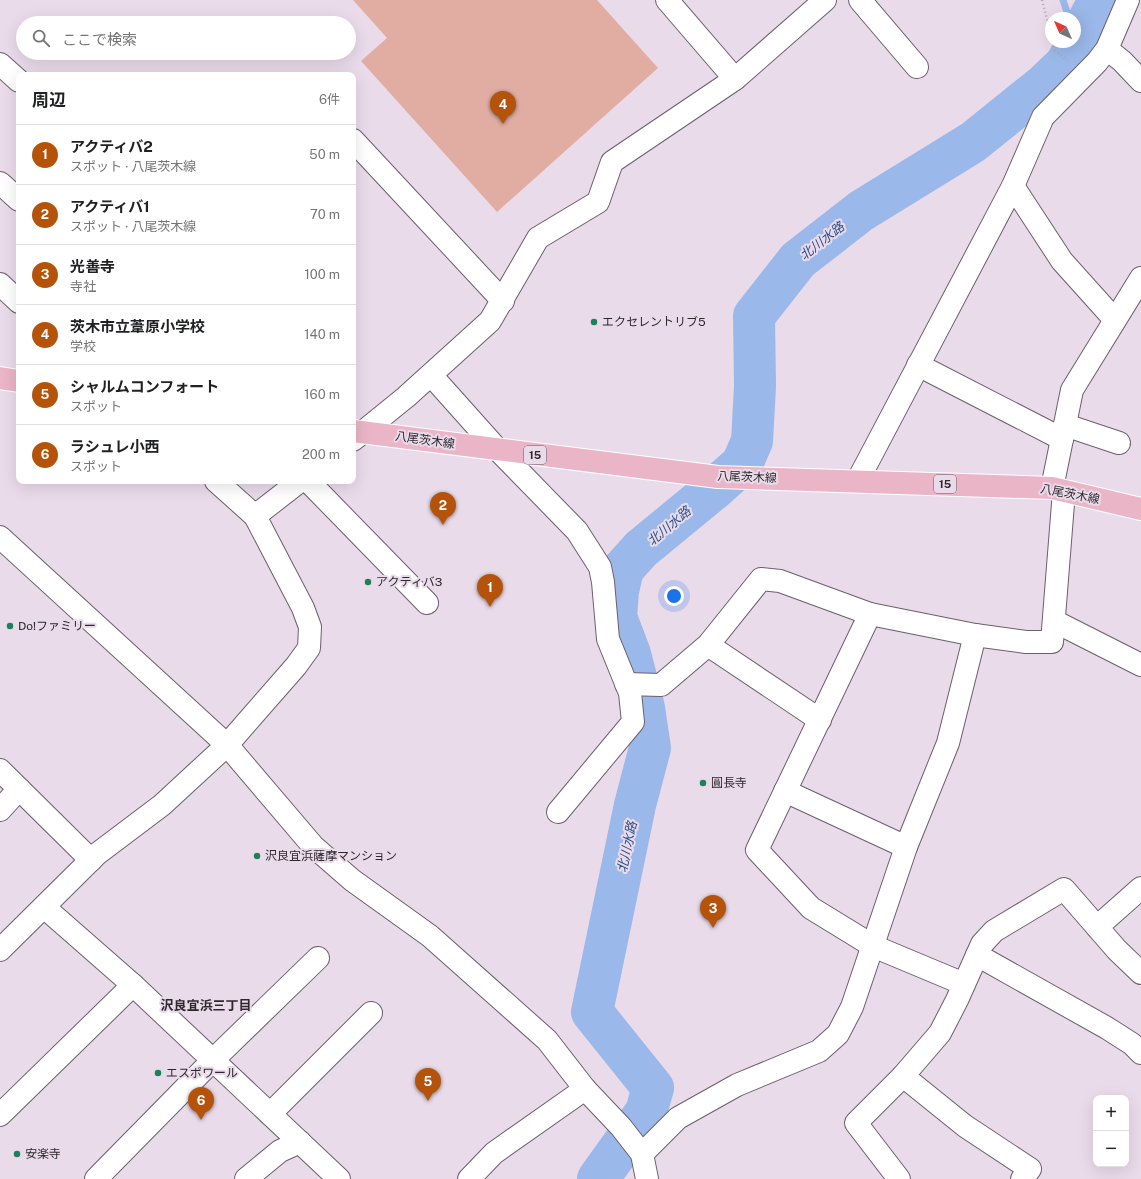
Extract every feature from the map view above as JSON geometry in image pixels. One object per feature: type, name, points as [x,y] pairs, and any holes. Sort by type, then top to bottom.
[{"type":"main road","points":[[0,378],[16,381]]},
{"type":"main road","name":"八尾茨木線","points":[[356,434],[718,476],[858,480],[1058,490],[1141,509]]},
{"type":"street","points":[[667,0],[735,79]]},
{"type":"street","points":[[356,434],[431,375],[490,322],[503,302],[538,238],[598,202],[612,162],[735,79],[825,0]]},
{"type":"street","points":[[860,0],[917,67]]},
{"type":"street","points":[[858,480],[1013,186],[1043,117],[1097,62],[1107,49],[1119,2]]},
{"type":"street","points":[[1107,49],[1122,61],[1141,81]]},
{"type":"street","points":[[0,64],[16,78]]},
{"type":"street","points":[[356,143],[503,302]]},
{"type":"street","points":[[0,183],[16,197]]},
{"type":"street","points":[[1013,186],[1062,262],[1115,320]]},
{"type":"street","points":[[626,684],[661,685],[708,645],[761,579],[780,581],[870,614],[975,635],[1026,642],[1052,642],[1058,490],[1064,432],[1072,390],[1141,278]]},
{"type":"street","points":[[0,284],[16,299]]},
{"type":"street","points":[[918,365],[1064,432],[1119,443]]},
{"type":"street","points":[[431,375],[498,450],[577,531],[600,567],[603,582],[608,639],[630,693],[634,722],[558,812]]},
{"type":"street","points":[[0,950],[91,860],[162,805],[227,746],[296,666],[309,648],[310,627],[303,608],[255,516],[219,484]]},
{"type":"street","points":[[255,516],[296,484]]},
{"type":"street","points":[[311,484],[427,603]]},
{"type":"street","points":[[1,541],[227,746],[313,846],[352,880],[430,936],[547,1040],[585,1089],[621,1127],[642,1154],[647,1179]]},
{"type":"street","points":[[870,614],[757,850],[812,908],[873,946],[964,984]]},
{"type":"street","points":[[1054,621],[1141,665]]},
{"type":"street","points":[[642,1154],[678,1118],[737,1085],[819,1051],[838,1034],[852,1007],[906,847],[948,743],[975,635]]},
{"type":"street","points":[[708,645],[820,720]]},
{"type":"street","points":[[0,770],[91,860]]},
{"type":"street","points":[[0,810],[20,789]]},
{"type":"street","points":[[785,791],[906,847]]},
{"type":"street","points":[[1097,927],[1141,888]]},
{"type":"street","points":[[899,1179],[856,1123],[903,1076],[940,1033],[982,944],[994,931],[1064,889],[1117,950],[1141,973]]},
{"type":"street","points":[[44,907],[133,985],[339,1179]]},
{"type":"street","points":[[977,955],[1107,1028],[1132,1044],[1141,1052]]},
{"type":"street","points":[[96,1179],[213,1060],[318,958]]},
{"type":"street","points":[[0,1115],[133,985]]},
{"type":"street","points":[[270,1114],[371,1013]]},
{"type":"street","points":[[903,1076],[965,1126],[1030,1169],[1022,1179]]},
{"type":"street","points":[[469,1179],[494,1153],[585,1089]]},
{"type":"street","points":[[246,1179],[280,1151],[300,1142]]},
{"type":"path","points":[[1042,0],[1045,12]]},
{"type":"path","points":[[1054,48],[1069,62]]},
{"type":"shaded area","points":[[353,0],[597,0],[658,68],[497,212],[361,61],[387,38]]},
{"type":"waterway","points":[[1063,0],[1067,12]]},
{"type":"waterway","name":"北川水路","points":[[598,1179],[646,1112],[653,1088],[592,1012],[635,805],[650,748],[644,708],[630,654],[616,617],[618,591],[623,569],[641,549],[742,464],[752,441],[755,386],[754,316],[798,260],[861,211],[973,142],[1045,84],[1066,64],[1099,0]]},
{"type":"place","name":"茨木市立葦原小学校","points":[[503,124]]},
{"type":"place","name":"エクセレントリブ5","points":[[594,322]]},
{"type":"place","name":"アクティバ1","points":[[443,525]]},
{"type":"place","name":"アクティバ3","points":[[368,582]]},
{"type":"place","name":"アクティバ2","points":[[490,607]]},
{"type":"place","name":"Do!ファミリー","points":[[10,626]]},
{"type":"place","name":"圓長寺","points":[[703,783]]},
{"type":"place","name":"沢良宜浜薩摩マンション","points":[[257,856]]},
{"type":"place","name":"光善寺","points":[[713,928]]},
{"type":"place","name":"エスポワール","points":[[158,1073]]},
{"type":"place","name":"シャルムコンフォート","points":[[428,1101]]},
{"type":"place","name":"ラシュレ小西","points":[[201,1120]]},
{"type":"place","name":"安楽寺","points":[[17,1154]]},
{"type":"district","name":"沢良宜浜三丁目","points":[[206,1005]]}]
